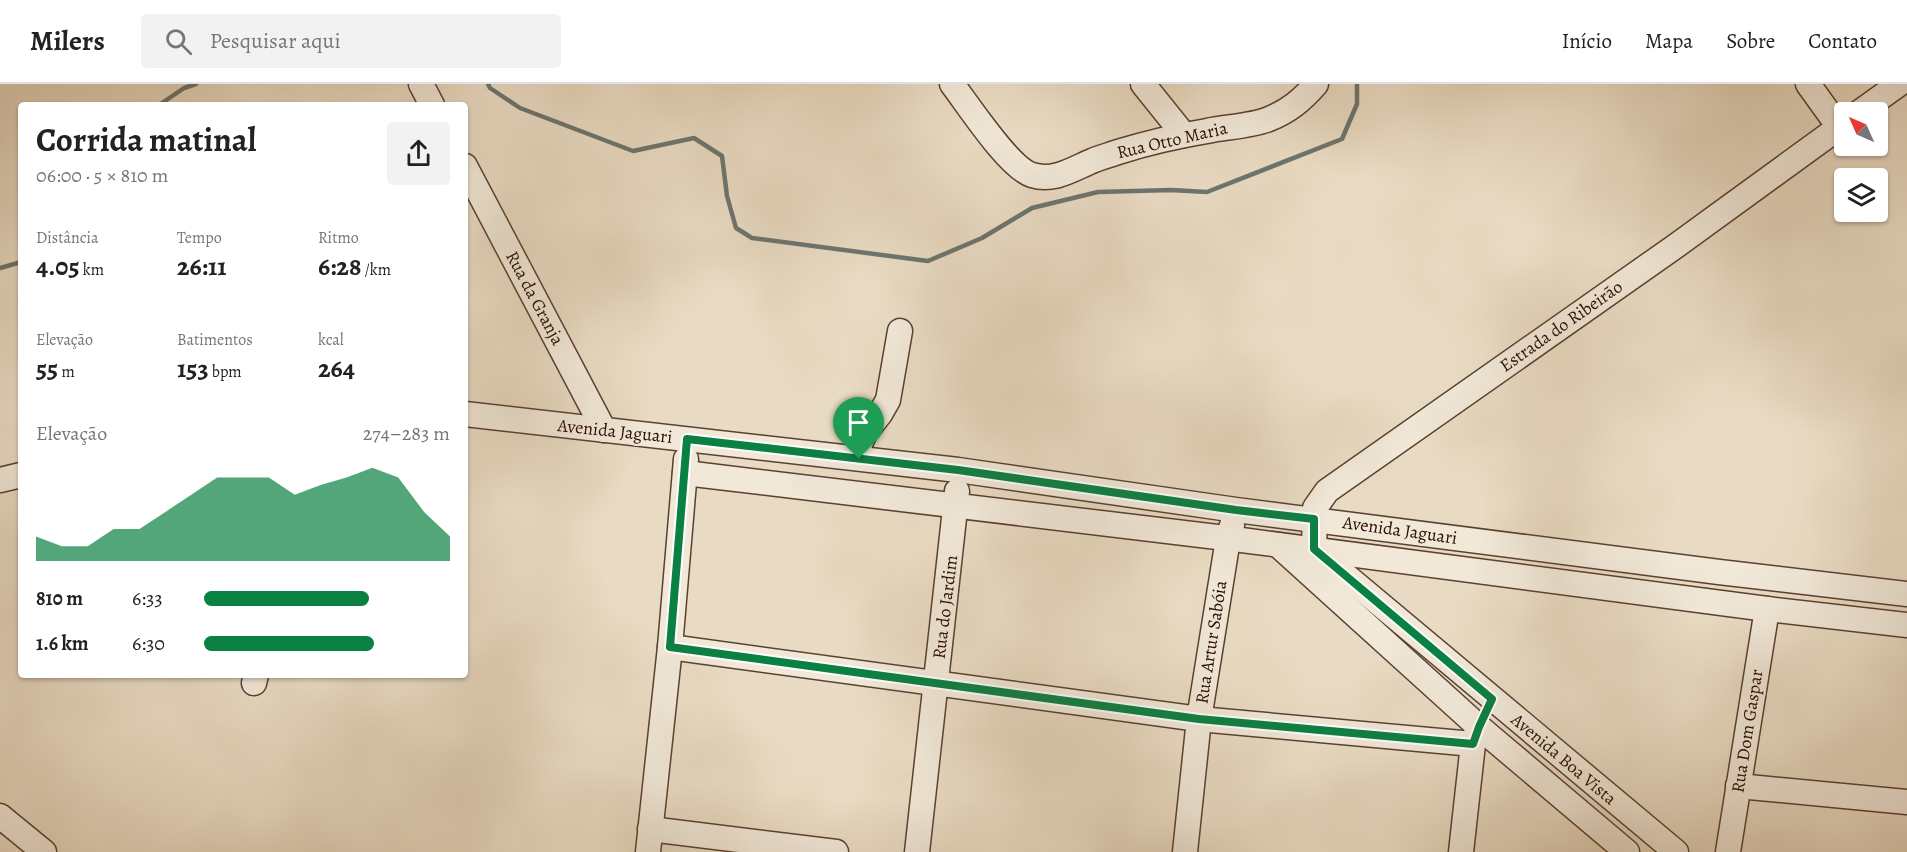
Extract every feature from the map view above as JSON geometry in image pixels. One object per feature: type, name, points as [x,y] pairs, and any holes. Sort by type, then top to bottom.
[{"type":"street","points":[[421,84],[430,102]]},
{"type":"street","name":"Rua Otto Maria","points":[[952,84],[1009,159],[1030,175],[1040,177],[1052,177],[1118,152],[1184,135],[1266,120],[1288,110],[1302,100],[1316,84]]},
{"type":"street","points":[[1143,84],[1184,135]]},
{"type":"street","points":[[1808,84],[1834,115]]},
{"type":"street","points":[[1874,102],[1899,84]]},
{"type":"street","name":"Estrada do Ribeirão","points":[[1314,549],[1315,507],[1327,491],[1834,131]]},
{"type":"street","name":"Rua da Granja","points":[[468,172],[604,430]]},
{"type":"street","points":[[859,459],[859,446],[865,433],[888,400],[900,332]]},
{"type":"street","name":"Avenida Jaguari","points":[[468,414],[958,470],[1236,510],[1907,594]]},
{"type":"street","points":[[687,439],[670,647],[649,840],[836,852]]},
{"type":"street","name":"Rua do Jardim","points":[[917,852],[957,505],[958,470]]},
{"type":"street","name":"Avenida Jaguari","points":[[684,473],[1314,549],[1767,609],[1907,625]]},
{"type":"street","points":[[0,480],[18,476]]},
{"type":"street","name":"Rua Artur Sabóia","points":[[1185,852],[1199,719],[1228,539],[1236,510]]},
{"type":"street","name":"Avenida Boa Vista","points":[[1278,545],[1476,736],[1627,852]]},
{"type":"street","name":"Avenida Boa Vista","points":[[1314,549],[1676,852]]},
{"type":"street","name":"Rua Dom Gaspar","points":[[1728,852],[1767,609]]},
{"type":"street","points":[[670,647],[1199,719],[1476,736]]},
{"type":"street","points":[[1461,852],[1476,736],[1492,699]]},
{"type":"street","points":[[1738,786],[1907,802]]},
{"type":"street","points":[[0,816],[44,852]]},
{"type":"waterway","points":[[163,102],[184,88],[196,84]]},
{"type":"waterway","points":[[488,84],[490,88],[520,108],[633,151],[694,138],[722,156],[727,196],[736,228],[752,238],[928,261],[982,238],[1032,208],[1098,192],[1171,190],[1207,192],[1342,139],[1357,104],[1357,84]]},
{"type":"waterway","points":[[0,268],[18,263]]},
{"type":"route","points":[[687,439],[859,459],[958,470],[1314,519],[1314,549],[1492,699],[1473,744],[1199,719],[670,647],[687,439]]}]
